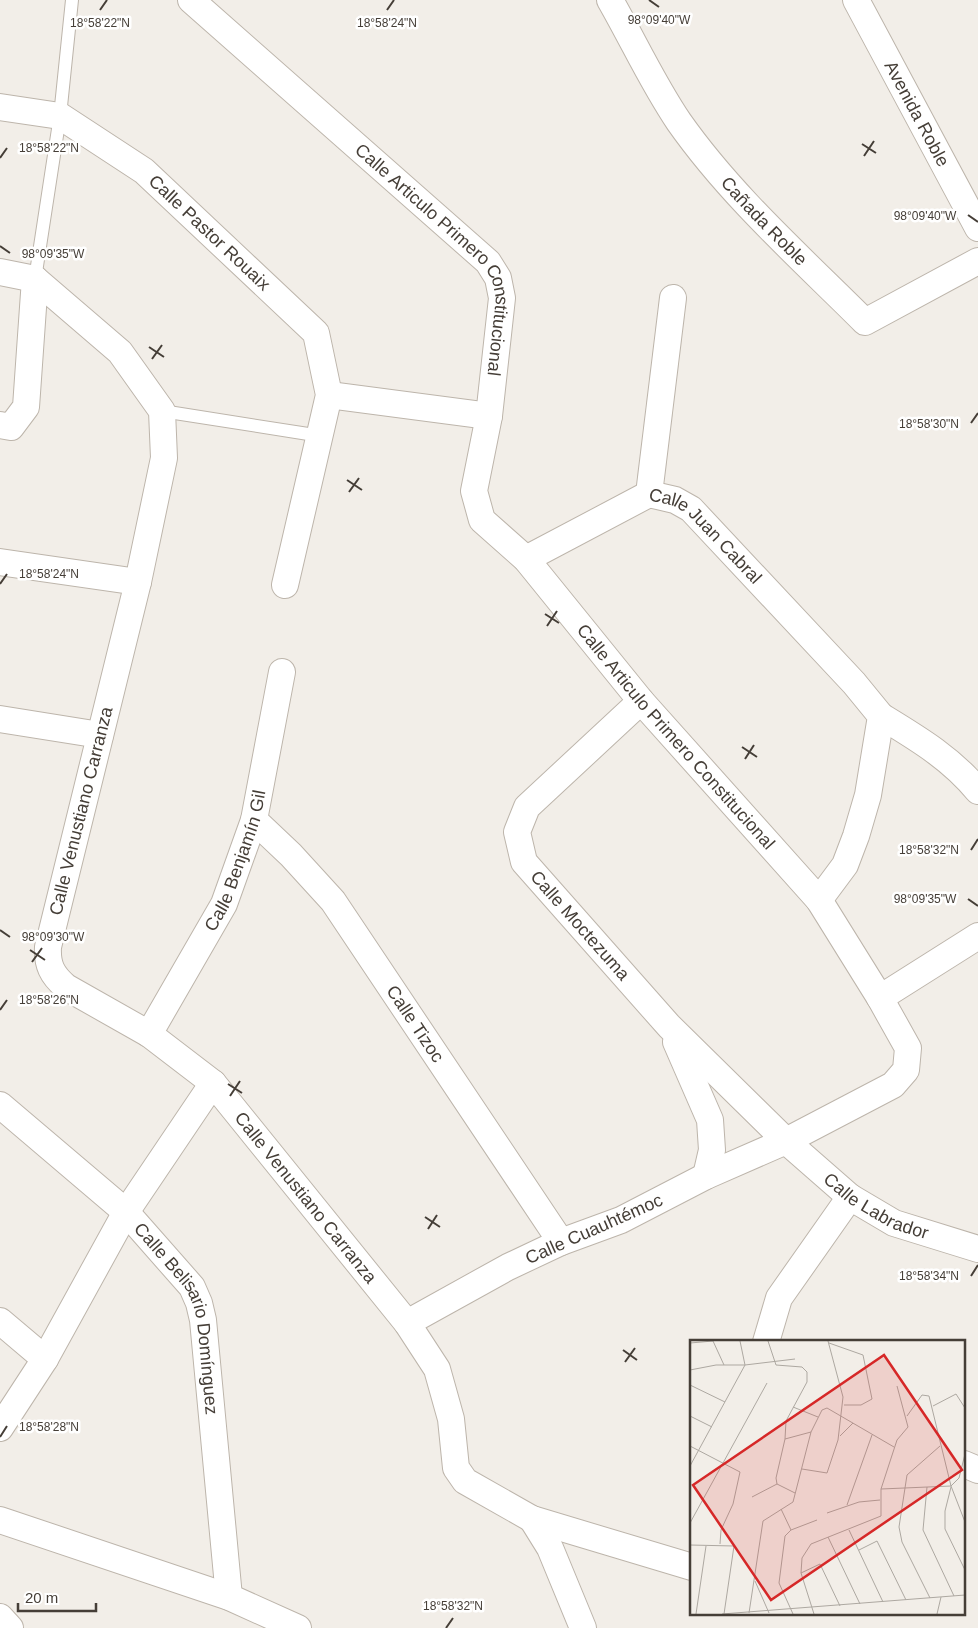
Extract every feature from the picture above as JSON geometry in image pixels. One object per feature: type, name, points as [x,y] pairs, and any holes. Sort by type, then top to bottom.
[{"type":"street","name":"Calle Articulo Primero Constitucional","points":[[191,0],[488,262],[498,278],[502,298],[489,416],[474,491],[482,520],[526,559],[641,701],[819,900],[880,998],[908,1048],[906,1070]]},
{"type":"street","name":"Cañada Roble","points":[[610,0],[679,121],[705,155],[767,224],[865,322],[978,261]]},
{"type":"street","name":"Avenida Roble","points":[[856,0],[978,228]]},
{"type":"street","name":"Calle Pastor Rouaix","points":[[0,108],[60,116],[144,171],[316,332],[329,395],[285,585]]},
{"type":"street","points":[[0,272],[35,279],[120,352],[162,411]]},
{"type":"street","points":[[0,425],[11,426],[26,407],[35,279]]},
{"type":"street","name":"Calle Juan Cabral","points":[[673,298],[649,494],[675,500],[690,509],[854,683],[881,716],[938,751],[962,771],[978,791]]},
{"type":"street","points":[[329,395],[489,416]]},
{"type":"street","name":"Calle Venustiano Carranza","points":[[162,411],[164,458],[138,582],[48,947],[47,960],[55,978],[66,987],[149,1034],[212,1083],[407,1323],[437,1369],[451,1419],[456,1468],[465,1481],[532,1519],[690,1566]]},
{"type":"street","points":[[526,559],[649,494]]},
{"type":"street","points":[[0,562],[138,582]]},
{"type":"street","name":"Calle Benjamín Gil","points":[[149,1034],[224,904],[254,820],[282,672]]},
{"type":"street","name":"Calle Moctezuma","points":[[641,701],[527,807],[517,832],[524,862],[669,1026],[786,1141]]},
{"type":"street","points":[[819,900],[846,865],[856,836],[868,795],[881,716]]},
{"type":"street","points":[[0,719],[100,736]]},
{"type":"street","name":"Calle Tizoc","points":[[254,820],[291,855],[333,901],[561,1242]]},
{"type":"street","points":[[880,998],[978,936]]},
{"type":"street","points":[[669,1026],[710,1120],[712,1150],[706,1176]]},
{"type":"street","name":"Calle Cuauhtémoc","points":[[407,1323],[508,1267],[561,1242],[621,1220],[706,1176],[786,1141],[893,1085],[906,1070]]},
{"type":"street","points":[[0,1428],[45,1359],[126,1212],[212,1083]]},
{"type":"street","name":"Calle Belisario Domínguez","points":[[0,1105],[126,1212],[192,1287],[199,1303],[203,1320],[229,1597]]},
{"type":"street","name":"Calle Labrador","points":[[786,1141],[850,1197],[894,1223],[978,1249]]},
{"type":"street","points":[[767,1340],[779,1298],[850,1197]]},
{"type":"street","points":[[0,1321],[45,1359]]},
{"type":"street","points":[[966,1465],[978,1470]]},
{"type":"street","points":[[532,1519],[550,1548],[583,1628]]},
{"type":"street","points":[[0,1520],[229,1597],[298,1628]]},
{"type":"street","points":[[0,1617],[10,1628]]},
{"type":"lane","points":[[35,279],[60,116],[72,0]]},
{"type":"lane","points":[[162,411],[321,436]]}]
